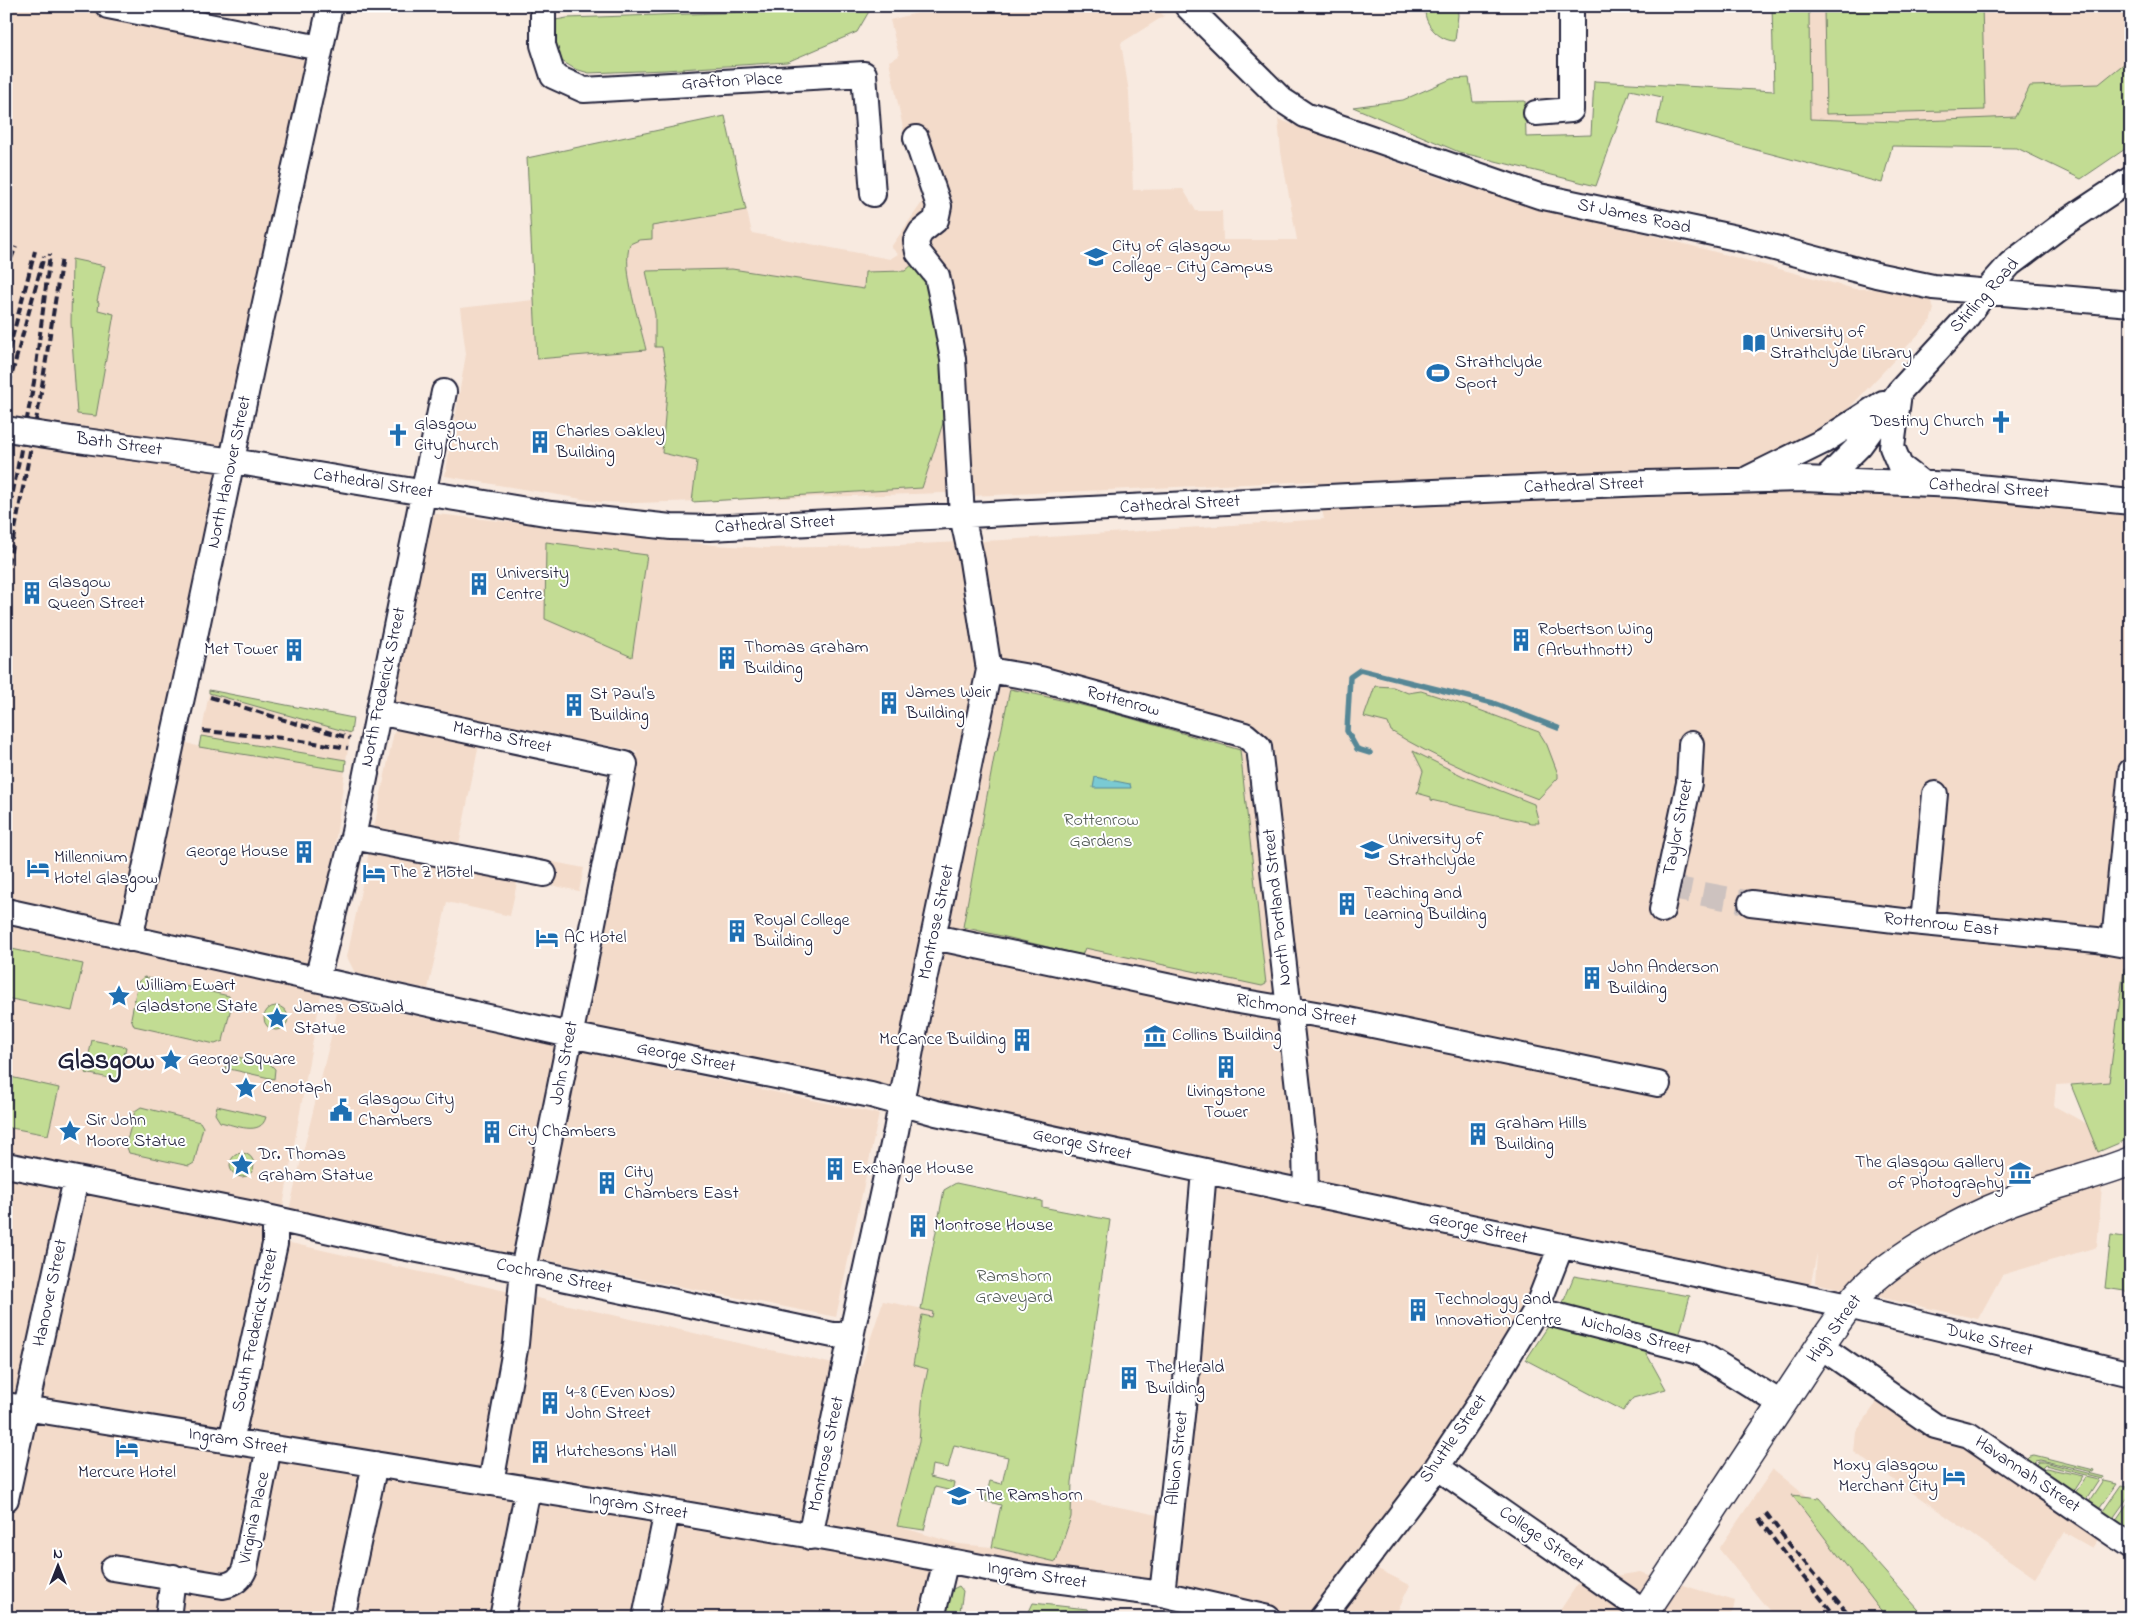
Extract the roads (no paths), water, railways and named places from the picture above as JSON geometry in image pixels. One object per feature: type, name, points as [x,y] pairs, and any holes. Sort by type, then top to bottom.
[{"type":"main road","name":"High Street","points":[[1643,1615],[1820,1346],[1848,1306],[1882,1273],[1956,1225],[2015,1199],[2131,1161]]},
{"type":"street","points":[[108,6],[320,48]]},
{"type":"street","name":"North Hanover Street","points":[[130,939],[233,461],[262,312],[330,6]]},
{"type":"street","name":"Grafton Place","points":[[543,6],[543,45],[553,76],[584,90],[864,74],[873,194]]},
{"type":"street","name":"St James Road","points":[[1187,6],[1282,100],[1305,115],[1539,196],[1741,239],[1933,287],[2131,304]]},
{"type":"street","points":[[1536,113],[1570,110],[1571,6]]},
{"type":"street","name":"Montrose Street","points":[[810,1537],[844,1371],[843,1331],[901,1103],[989,670],[972,561],[962,516],[953,359],[940,285],[937,276],[918,252],[916,241],[921,232],[936,220],[939,206],[916,138]]},
{"type":"street","name":"Stirling Road","points":[[1825,480],[1860,445],[1899,392],[1964,321],[1986,291],[2010,264],[2063,224],[2131,179]]},
{"type":"street","name":"North Frederick Street","points":[[317,979],[353,837],[444,392]]},
{"type":"street","points":[[1899,392],[1892,447],[1900,466],[1922,483]]},
{"type":"street","name":"Stirling Road","points":[[1743,481],[1832,436],[1899,392]]},
{"type":"street","name":"Bath Street","points":[[6,429],[233,461]]},
{"type":"street","name":"Cathedral Street","points":[[233,461],[551,514],[670,527],[710,528],[1388,494],[1743,481],[1825,480],[1922,483],[2014,489],[2131,502]]},
{"type":"street","name":"Rottenrow","points":[[989,670],[1042,680],[1245,735],[1254,742]]},
{"type":"street","name":"Martha Street","points":[[378,712],[625,764]]},
{"type":"street","name":"North Portland Street","points":[[1254,742],[1259,747],[1261,764],[1305,1149],[1306,1193]]},
{"type":"street","name":"Taylor Street","points":[[1662,910],[1689,783],[1691,744]]},
{"type":"street","name":"John Street","points":[[491,1483],[516,1344],[523,1270],[625,764]]},
{"type":"street","points":[[2122,944],[2131,771]]},
{"type":"street","points":[[1913,922],[1935,794]]},
{"type":"street","points":[[353,837],[544,874]]},
{"type":"street","name":"Rottenrow East","points":[[1751,903],[2122,944]]},
{"type":"street","points":[[6,911],[317,979]]},
{"type":"street","name":"Richmond Street","points":[[934,937],[1233,1000],[1339,1018],[1658,1084]]},
{"type":"street","name":"George Street","points":[[317,979],[570,1035],[776,1075],[901,1103],[936,1113],[1306,1193],[1848,1306]]},
{"type":"street","points":[[6,1165],[275,1219]]},
{"type":"street","name":"Albion Street","points":[[1162,1594],[1186,1380],[1204,1171]]},
{"type":"street","name":"Hanover Street","points":[[6,1498],[16,1406],[63,1237],[76,1179]]},
{"type":"street","name":"Cochrane Street","points":[[275,1219],[402,1248],[843,1331]]},
{"type":"street","name":"South Frederick Street","points":[[231,1441],[275,1244],[275,1219]]},
{"type":"street","name":"Shuttle Street","points":[[1322,1618],[1437,1467],[1480,1404],[1536,1310],[1561,1246]]},
{"type":"street","name":"Duke Street","points":[[1848,1306],[2131,1374]]},
{"type":"street","name":"Nicholas Street","points":[[1536,1310],[1698,1352],[1782,1404]]},
{"type":"street","name":"Havannah Street","points":[[1820,1346],[1935,1426],[1969,1435],[2131,1546]]},
{"type":"street","name":"Ingram Street","points":[[16,1406],[666,1511],[1039,1578],[1162,1594],[1197,1610],[1268,1618]]},
{"type":"street","name":"Virginia Place","points":[[113,1568],[223,1586],[231,1585],[242,1576],[270,1447]]},
{"type":"street","points":[[342,1618],[375,1464]]},
{"type":"street","name":"College Street","points":[[1437,1467],[1643,1615]]},
{"type":"street","points":[[502,1618],[528,1489]]},
{"type":"street","points":[[645,1618],[666,1511]]},
{"type":"street","points":[[932,1618],[946,1560]]},
{"type":"street","points":[[168,1618],[174,1577]]},
{"type":"water","points":[[1095,777],[1130,784],[1131,788],[1093,788]]},
{"type":"waterway","points":[[1370,753],[1357,749],[1347,731],[1350,677],[1360,670],[1493,703],[1558,728]]},
{"type":"tunnel","points":[[1667,887],[1751,903]]},
{"type":"railway","points":[[6,270],[16,247]]},
{"type":"railway","points":[[6,361],[35,251]]},
{"type":"railway","points":[[6,528],[34,382],[50,254]]},
{"type":"railway","points":[[6,396],[44,256]]},
{"type":"railway","points":[[6,576],[39,405],[62,257]]},
{"type":"railway","points":[[210,697],[350,738]]},
{"type":"railway","points":[[203,731],[282,738],[348,748]]},
{"type":"railway","points":[[1766,1513],[1791,1546],[1852,1618]]},
{"type":"railway","points":[[1759,1519],[1783,1552],[1837,1618]]},
{"type":"place","name":"City of Glasgow College - City Campus","points":[[1096,257]]},
{"type":"place","name":"University of Strathclyde Library","points":[[1754,343]]},
{"type":"place","name":"Strathclyde Sport","points":[[1438,373]]},
{"type":"place","name":"Destiny Church","points":[[2001,422]]},
{"type":"place","name":"Glasgow City Church","points":[[398,435]]},
{"type":"place","name":"Charles Oakley Building","points":[[540,442]]},
{"type":"place","name":"University Centre","points":[[479,584]]},
{"type":"place","name":"Glasgow Queen Street","points":[[32,593]]},
{"type":"place","name":"Robertson Wing (Arbuthnott)","points":[[1521,640]]},
{"type":"place","name":"Met Tower","points":[[294,650]]},
{"type":"place","name":"Thomas Graham Building","points":[[727,658]]},
{"type":"place","name":"James Weir Building","points":[[889,703]]},
{"type":"place","name":"St Paul's Building","points":[[574,705]]},
{"type":"place","name":"University of Strathclyde","points":[[1372,850]]},
{"type":"place","name":"George House","points":[[304,852]]},
{"type":"place","name":"Millennium Hotel Glasgow","points":[[38,868]]},
{"type":"place","name":"The Z Hotel","points":[[374,873]]},
{"type":"place","name":"Teaching and Learning Building","points":[[1347,904]]},
{"type":"place","name":"Royal College Building","points":[[737,931]]},
{"type":"place","name":"AC Hotel","points":[[547,938]]},
{"type":"place","name":"John Anderson Building","points":[[1592,978]]},
{"type":"place","name":"William Ewart Gladstone State","points":[[119,996]]},
{"type":"place","name":"James Oswald Statue","points":[[277,1018]]},
{"type":"place","name":"Collins Building","points":[[1155,1036]]},
{"type":"place","name":"McCance Building","points":[[1022,1040]]},
{"type":"place","name":"George Square","points":[[171,1060]]},
{"type":"place","name":"Livingstone Tower","points":[[1226,1067]]},
{"type":"place","name":"Cenotaph","points":[[246,1088]]},
{"type":"place","name":"Glasgow City Chambers","points":[[341,1110]]},
{"type":"place","name":"Sir John Moore Statue","points":[[70,1131]]},
{"type":"place","name":"City Chambers","points":[[492,1132]]},
{"type":"place","name":"Graham Hills Building","points":[[1478,1134]]},
{"type":"place","name":"Dr. Thomas Graham Statue","points":[[242,1165]]},
{"type":"place","name":"Exchange House","points":[[835,1169]]},
{"type":"place","name":"The Glasgow Gallery of Photography","points":[[2020,1173]]},
{"type":"place","name":"City Chambers East","points":[[607,1183]]},
{"type":"place","name":"Montrose House","points":[[918,1226]]},
{"type":"place","name":"Technology and Innovation Centre","points":[[1418,1310]]},
{"type":"place","name":"The Herald Building","points":[[1129,1378]]},
{"type":"place","name":"4-8 (Even Nos) John Street","points":[[550,1403]]},
{"type":"place","name":"Mercure Hotel","points":[[127,1448]]},
{"type":"place","name":"Hutchesons' Hall","points":[[540,1452]]},
{"type":"place","name":"Moxy Glasgow Merchant City","points":[[1954,1476]]},
{"type":"place","name":"The Ramshorn","points":[[959,1496]]},
{"type":"district","name":"Glasgow","points":[[106,1061]]},
{"type":"park label","name":"Rottenrow Gardens","points":[[1101,831]]},
{"type":"park label","name":"Ramshorn Graveyard","points":[[1014,1287]]}]
